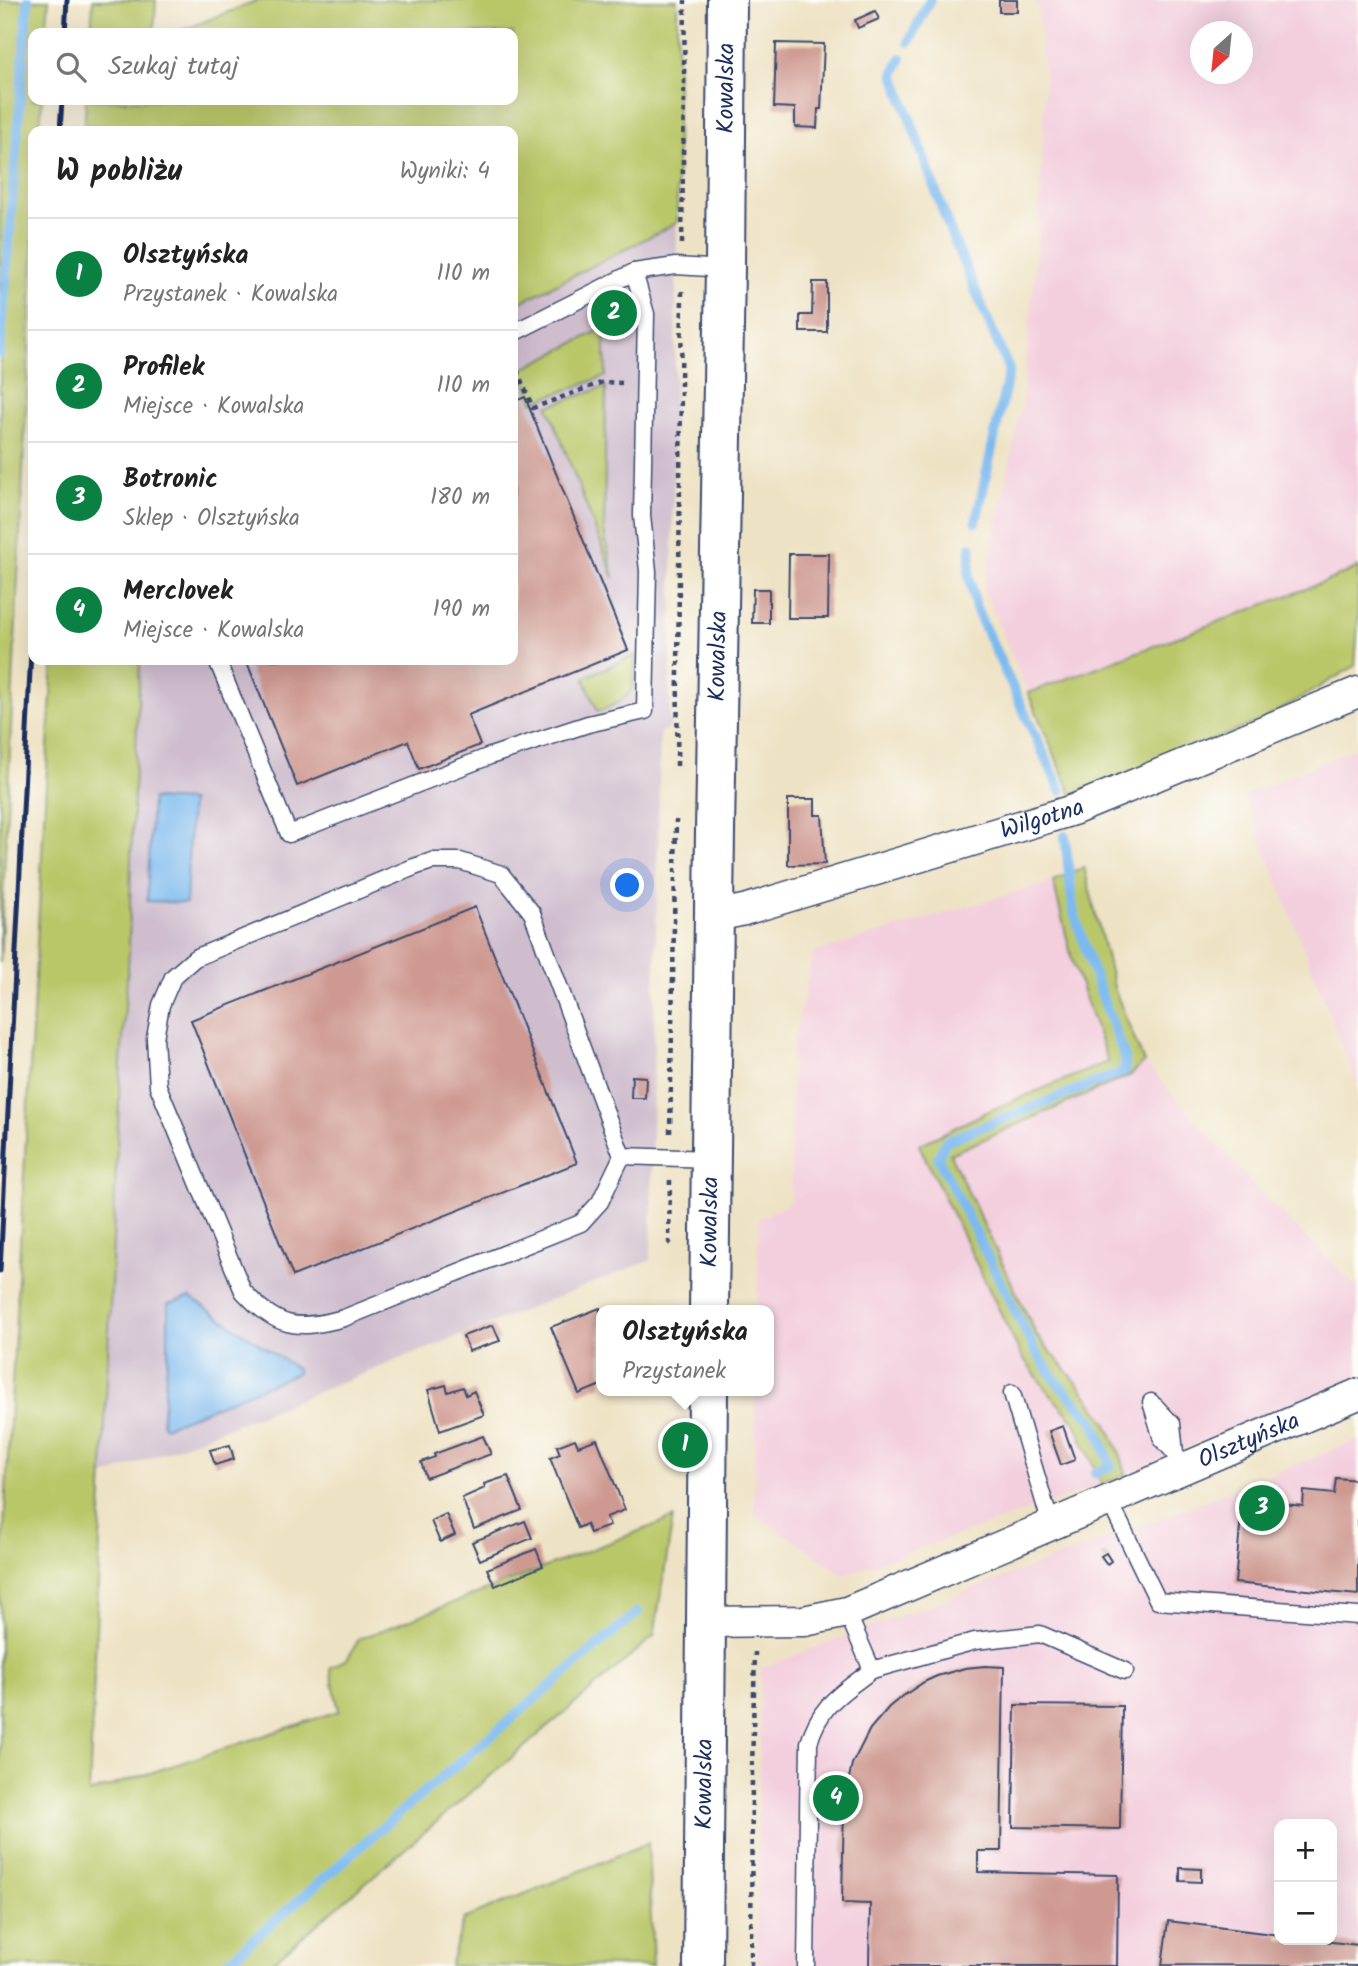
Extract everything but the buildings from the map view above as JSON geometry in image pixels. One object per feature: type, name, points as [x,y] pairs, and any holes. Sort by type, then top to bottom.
[{"type":"street","name":"Kowalska","points":[[709,1305],[727,0]]},
{"type":"street","name":"Wilgotna","points":[[715,911],[730,913],[744,910],[1073,810],[1358,692]]},
{"type":"street","name":"Olsztyńska","points":[[706,1622],[804,1621],[847,1612],[1109,1500],[1180,1461],[1358,1394]]},
{"type":"street","name":"Kowalska","points":[[703,1966],[708,1396]]},
{"type":"lane","points":[[518,330],[634,272],[682,267],[725,269]]},
{"type":"lane","points":[[219,665],[289,834],[491,755],[588,723],[645,711],[648,571],[642,516],[646,314],[634,272]]},
{"type":"lane","points":[[432,861],[460,861],[501,874],[532,913],[622,1156],[600,1202],[581,1223],[344,1318],[318,1325],[288,1324],[261,1310],[243,1291],[158,1086],[155,1038],[161,1005],[173,977],[195,957],[414,867],[432,861]]},
{"type":"lane","points":[[622,1156],[711,1159]]},
{"type":"lane","points":[[1012,1393],[1051,1525]]},
{"type":"lane","points":[[1109,1500],[1158,1601],[1358,1616]]},
{"type":"lane","points":[[847,1612],[872,1670]]},
{"type":"lane","points":[[806,1966],[809,1743],[814,1726],[829,1703],[872,1670],[975,1641],[1040,1634],[1125,1671]]},
{"type":"path","points":[[677,777],[685,0]]},
{"type":"path","points":[[518,372],[533,408],[603,382],[644,384]]},
{"type":"path","points":[[676,818],[669,1242],[680,1255]]},
{"type":"path","points":[[751,1966],[756,1622]]},
{"type":"shaded area","points":[[1037,0],[1358,0],[1358,567],[1028,693],[984,590],[1023,397],[1039,224],[1045,79]]},
{"type":"shaded area","points":[[677,223],[670,728],[660,732],[651,1260],[102,1477],[120,1078],[129,950],[140,665],[518,665],[518,303]]},
{"type":"shaded area","points":[[1358,747],[1358,1087],[1244,796]]},
{"type":"shaded area","points":[[1084,867],[1115,991],[1144,1062],[1265,1198],[1358,1288],[1358,1375],[1102,1485],[844,1575],[754,1513],[755,1396],[774,1396],[774,1305],[757,1305],[759,1218],[791,1202],[792,1050],[813,953],[1053,881]]},
{"type":"shaded area","points":[[1358,1440],[1358,1966],[756,1966],[761,1668],[1149,1523]]},
{"type":"green space","points":[[0,0],[49,0],[46,28],[28,28],[28,105],[42,105],[40,126],[28,126],[28,364],[0,963]]},
{"type":"green space","points":[[93,0],[156,0],[154,28],[91,28]]},
{"type":"green space","points":[[259,0],[677,0],[677,223],[518,303],[518,126],[84,126],[86,105],[518,105],[518,28],[188,28]]},
{"type":"green space","points":[[604,328],[606,376],[533,402],[521,370]]},
{"type":"green space","points":[[606,387],[604,532],[614,578],[548,406]]},
{"type":"green space","points":[[1358,567],[1355,666],[1261,721],[1072,795],[1028,693]]},
{"type":"green space","points":[[635,655],[634,679],[630,692],[619,702],[598,712],[584,678]]},
{"type":"green space","points":[[53,665],[140,665],[89,1793],[339,1711],[330,1668],[348,1658],[359,1639],[673,1518],[654,1636],[268,1966],[0,1966],[0,1598]]},
{"type":"green space","points":[[1084,867],[1115,991],[1144,1062],[1131,1075],[950,1154],[1037,1336],[1080,1386],[1106,1422],[1126,1474],[1102,1485],[1075,1422],[1048,1392],[1021,1355],[919,1145],[991,1110],[1108,1062],[1073,963],[1053,881]]},
{"type":"green space","points":[[648,1843],[653,1966],[450,1966],[464,1919]]},
{"type":"water","points":[[152,799],[191,801],[186,903],[147,901]]},
{"type":"water","points":[[190,1297],[297,1369],[297,1373],[165,1427],[162,1423],[168,1350],[168,1304]]},
{"type":"waterway","points":[[0,354],[28,0]]},
{"type":"waterway","points":[[909,42],[930,0]]},
{"type":"waterway","points":[[901,58],[894,74],[949,228],[1009,370],[976,522]]},
{"type":"waterway","points":[[971,547],[969,575],[976,609],[1061,791]]},
{"type":"waterway","points":[[1065,836],[1073,909],[1125,1058],[1125,1071],[946,1141],[938,1158],[1036,1352],[1057,1382],[1094,1422],[1111,1466],[1095,1473]]},
{"type":"waterway","points":[[223,1966],[638,1612]]},
{"type":"railway","points":[[65,28],[67,0]]},
{"type":"railway","points":[[60,126],[62,105]]},
{"type":"railway","points":[[0,1271],[30,665]]},
{"type":"place","name":"Profilek","points":[[614,313]]},
{"type":"place","name":"Olsztyńska","points":[[685,1445]]},
{"type":"place","name":"Botronic","points":[[1262,1508]]},
{"type":"place","name":"Merclovek","points":[[836,1798]]}]
